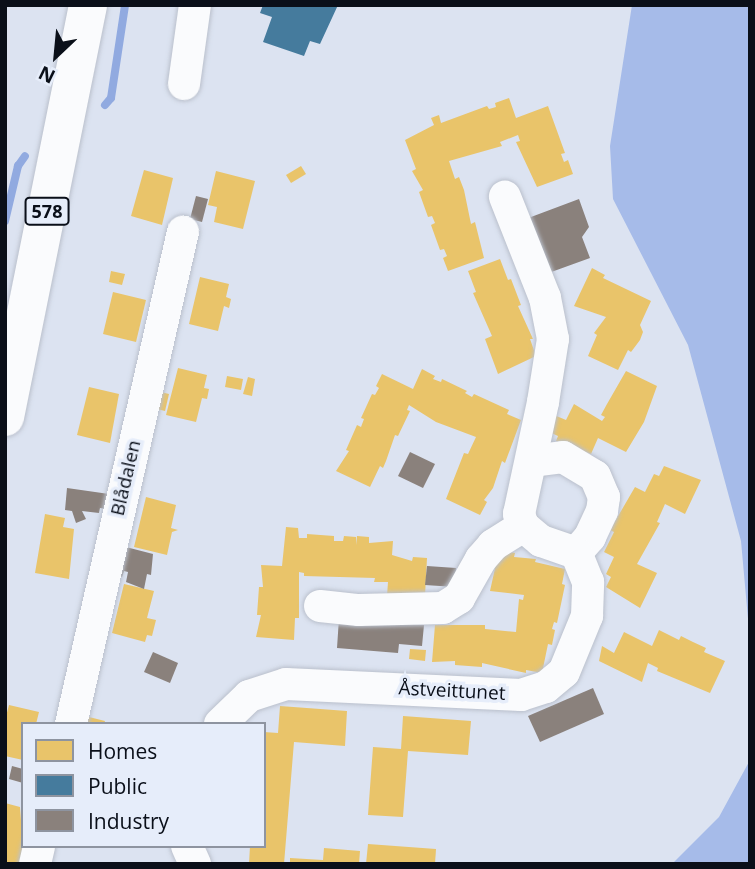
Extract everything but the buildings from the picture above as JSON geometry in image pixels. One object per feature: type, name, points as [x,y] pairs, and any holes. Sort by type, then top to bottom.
[{"type":"main road","name":"578","points":[[5,417],[88,5]]},
{"type":"street","points":[[184,84],[195,5]]},
{"type":"street","points":[[505,197],[545,298],[552,339],[519,514],[523,526],[541,541],[576,553],[590,537],[602,511],[604,497],[595,476],[563,457],[531,461]]},
{"type":"street","name":"Blådalen","points":[[71,722],[183,232]]},
{"type":"street","points":[[320,606],[359,610],[443,608],[458,598],[481,559],[493,545],[523,526]]},
{"type":"street","name":"Åstveittunet","points":[[222,722],[249,696],[286,684],[521,695],[546,687],[564,672],[587,616],[588,582],[576,553]]},
{"type":"street","points":[[188,848],[195,864]]},
{"type":"shaded area","points":[[632,5],[750,5],[750,641],[741,541],[688,345],[613,199],[610,146]]},
{"type":"shaded area","points":[[750,760],[750,864],[672,864],[719,817]]},
{"type":"waterway","points":[[105,105],[111,98],[125,5]]},
{"type":"waterway","points":[[5,221],[18,166],[25,156]]}]
